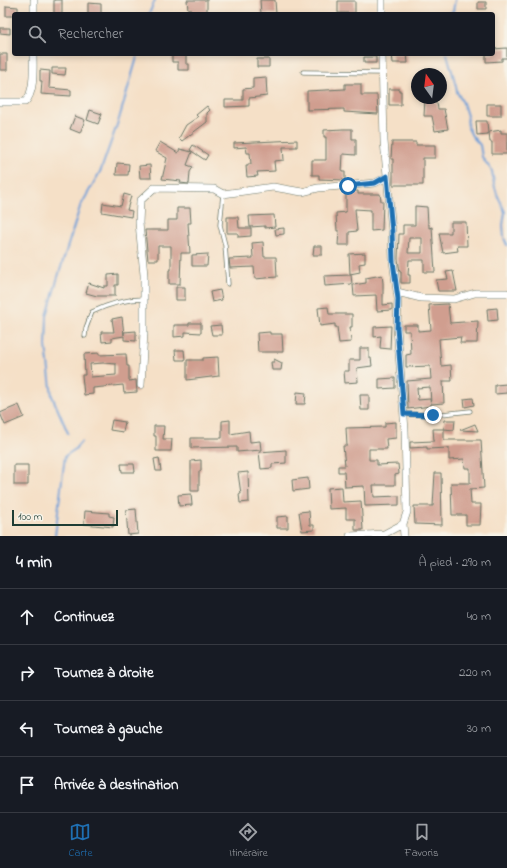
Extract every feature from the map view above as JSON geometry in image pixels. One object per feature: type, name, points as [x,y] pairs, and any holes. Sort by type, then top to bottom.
[{"type":"street","points":[[34,0],[34,12]]},
{"type":"street","points":[[382,0],[382,12]]},
{"type":"street","points":[[0,102],[25,102],[29,98],[32,83],[33,56]]},
{"type":"street","points":[[382,56],[384,141],[393,261],[397,292],[397,328],[404,414],[407,512],[403,524],[404,536]]},
{"type":"street","points":[[141,385],[144,332],[144,274],[139,223],[140,201],[154,188],[214,189],[223,194],[273,187],[302,192],[318,188],[375,183],[387,176]]},
{"type":"street","points":[[397,292],[421,298],[454,299],[476,293],[507,293]]},
{"type":"street","points":[[350,536],[384,534],[403,524]]},
{"type":"lane","points":[[303,72],[382,73]]},
{"type":"lane","points":[[223,194],[220,226],[225,245],[228,284]]},
{"type":"lane","points":[[85,336],[86,328],[92,312],[107,304],[130,299],[144,299]]},
{"type":"lane","points":[[404,414],[433,415],[470,411]]},
{"type":"building","points":[[54,0],[62,0],[62,12],[54,12]]},
{"type":"building","points":[[187,0],[207,0],[207,12],[190,12],[190,9],[188,9]]},
{"type":"building","points":[[260,0],[275,0],[276,12],[261,12]]},
{"type":"building","points":[[338,1],[355,1],[355,12],[338,12]]},
{"type":"building","points":[[478,2],[486,2],[486,9],[478,9]]},
{"type":"building","points":[[88,3],[101,4],[101,12],[88,12]]},
{"type":"building","points":[[6,6],[18,7],[18,12],[12,12],[12,16],[6,16]]},
{"type":"building","points":[[0,28],[10,28],[10,34],[0,33]]},
{"type":"building","points":[[507,48],[507,58],[502,58],[502,61],[486,62],[486,56],[495,56],[495,49]]},
{"type":"building","points":[[0,54],[7,54],[7,70],[0,70]]},
{"type":"building","points":[[172,56],[186,56],[186,64],[189,64],[189,70],[178,70],[178,62],[172,62]]},
{"type":"building","points":[[392,56],[407,56],[408,63],[393,63]]},
{"type":"building","points":[[364,57],[376,57],[376,63],[364,63]]},
{"type":"building","points":[[257,59],[269,59],[269,67],[257,67]]},
{"type":"building","points":[[52,68],[66,68],[65,75],[52,74]]},
{"type":"building","points":[[40,70],[50,71],[49,88],[71,90],[71,96],[41,94],[42,81],[40,81]]},
{"type":"building","points":[[266,77],[267,96],[249,98],[249,106],[225,107],[225,100],[243,100],[243,89],[253,88],[253,78]]},
{"type":"building","points":[[345,84],[361,84],[361,95],[377,95],[378,114],[344,112],[344,109],[307,110],[307,91],[345,89]]},
{"type":"building","points":[[389,89],[399,89],[399,91],[401,91],[401,105],[389,105]]},
{"type":"building","points":[[425,104],[437,104],[438,109],[444,109],[448,129],[435,131],[432,116],[424,116]]},
{"type":"building","points":[[487,104],[501,104],[501,116],[487,116]]},
{"type":"building","points":[[207,106],[210,110],[207,113],[207,122],[182,141],[179,138],[186,125],[198,117],[196,115]]},
{"type":"building","points":[[90,110],[102,114],[98,124],[87,120]]},
{"type":"building","points":[[75,116],[85,120],[80,133],[70,129]]},
{"type":"building","points":[[476,121],[487,121],[488,134],[477,135]]},
{"type":"building","points":[[352,129],[352,139],[356,139],[356,155],[343,154],[342,172],[345,172],[345,180],[319,179],[319,175],[312,175],[312,160],[326,160],[326,137],[324,137],[324,130]]},
{"type":"building","points":[[501,130],[501,133],[507,133],[507,154],[492,154],[492,142],[490,142],[489,132]]},
{"type":"building","points":[[297,140],[297,147],[283,147],[284,160],[274,161],[275,171],[257,172],[258,176],[247,177],[246,166],[251,164],[250,153],[247,153],[246,147],[234,148],[234,143]]},
{"type":"building","points":[[160,142],[178,153],[180,149],[192,152],[187,165],[193,167],[190,172],[189,184],[180,183],[181,181],[162,179],[167,158],[155,151]]},
{"type":"building","points":[[392,142],[416,142],[416,145],[435,145],[435,158],[423,158],[423,185],[393,185],[393,159],[391,159]]},
{"type":"building","points":[[193,145],[208,155],[205,160],[190,150]]},
{"type":"building","points":[[117,163],[129,164],[128,175],[116,175]]},
{"type":"building","points":[[150,165],[151,178],[140,178],[139,166]]},
{"type":"building","points":[[346,191],[358,191],[358,194],[380,194],[381,201],[383,201],[382,230],[371,231],[371,210],[355,209],[357,231],[349,232],[349,245],[338,245],[339,231],[337,231],[336,213],[346,212]]},
{"type":"building","points":[[124,194],[131,196],[127,210],[132,211],[131,217],[102,212],[103,203],[121,206]]},
{"type":"building","points":[[415,206],[427,207],[429,228],[432,227],[435,272],[424,272],[424,260],[409,260],[408,275],[410,275],[410,283],[401,283],[401,272],[398,259],[399,234],[403,234],[403,225],[415,225]],"holes":[[[409,238],[422,238],[422,253],[408,253]]]},
{"type":"building","points":[[177,208],[190,208],[191,223],[188,223],[190,253],[181,253],[180,284],[169,284],[169,270],[171,270],[171,246],[158,246],[158,260],[148,260],[145,230],[168,230],[168,220],[177,220]]},
{"type":"building","points":[[274,215],[275,227],[250,227],[249,216]]},
{"type":"building","points":[[227,217],[238,217],[239,228],[251,228],[251,236],[238,237],[238,233],[227,233]]},
{"type":"building","points":[[451,222],[466,222],[467,246],[457,246],[458,251],[443,253],[439,233],[451,233]]},
{"type":"building","points":[[284,228],[284,234],[276,235],[275,229]]},
{"type":"building","points":[[263,242],[264,257],[276,257],[277,277],[255,279],[254,267],[230,268],[229,259],[253,258],[252,243]]},
{"type":"building","points":[[314,246],[322,246],[322,255],[313,255]]},
{"type":"building","points":[[365,253],[365,263],[359,264],[360,272],[350,274],[349,254]]},
{"type":"building","points":[[208,254],[207,266],[192,266],[192,255]]},
{"type":"building","points":[[453,271],[457,291],[438,291],[436,280],[448,279],[446,272]]},
{"type":"building","points":[[118,274],[118,285],[115,285],[115,296],[97,296],[86,293],[89,283],[104,288],[104,286],[108,286],[108,275]]},
{"type":"building","points":[[351,275],[352,284],[325,286],[324,276]]},
{"type":"building","points":[[382,275],[383,305],[392,304],[392,310],[377,311],[376,295],[354,296],[353,285],[366,283],[366,278]]},
{"type":"building","points":[[176,287],[185,287],[185,300],[176,300]]},
{"type":"building","points":[[220,290],[222,300],[212,302],[210,292]]},
{"type":"building","points":[[448,304],[450,323],[478,321],[477,343],[460,343],[461,337],[439,339],[441,366],[451,365],[452,381],[443,381],[444,403],[431,404],[430,387],[417,388],[418,400],[430,399],[431,406],[408,409],[407,381],[431,379],[430,366],[406,367],[406,355],[411,354],[410,331],[404,331],[404,325],[418,325],[418,331],[431,330],[429,305]]},
{"type":"building","points":[[328,307],[329,314],[352,314],[352,327],[350,327],[351,342],[339,343],[337,327],[335,327],[335,324],[320,326],[318,308]]},
{"type":"building","points":[[497,308],[498,320],[488,321],[487,309]]},
{"type":"building","points":[[122,317],[124,335],[124,332],[136,331],[136,341],[124,340],[124,336],[112,338],[112,341],[102,342],[101,332],[114,332],[112,319]]},
{"type":"building","points":[[189,323],[201,323],[201,333],[185,332],[185,336],[174,337],[174,325],[189,325]]},
{"type":"building","points":[[221,325],[222,335],[212,335],[210,326]]},
{"type":"building","points":[[391,326],[390,349],[380,348],[381,336],[374,337],[374,327]]},
{"type":"building","points":[[270,332],[270,334],[282,334],[283,352],[258,352],[257,333]]},
{"type":"building","points":[[360,348],[369,348],[369,358],[371,358],[372,366],[357,368],[358,382],[345,383],[344,371],[349,371],[349,360],[360,360]]},
{"type":"building","points":[[175,350],[184,350],[185,360],[176,360]]},
{"type":"building","points":[[84,354],[126,354],[127,366],[129,366],[129,381],[136,380],[137,392],[124,393],[123,385],[93,388],[93,394],[84,395],[82,375],[85,375]],"holes":[[[90,364],[116,364],[116,375],[91,377]]]},
{"type":"building","points":[[218,357],[219,376],[187,380],[187,360],[203,360],[203,358]]},
{"type":"building","points":[[274,359],[282,363],[281,370],[272,370],[271,362],[274,362]]},
{"type":"building","points":[[395,378],[395,388],[379,389],[379,379]]},
{"type":"building","points":[[507,384],[507,393],[495,394],[495,385]]},
{"type":"building","points":[[297,392],[306,393],[305,404],[296,404]]},
{"type":"building","points":[[360,395],[369,395],[369,410],[361,410]]},
{"type":"building","points":[[473,398],[474,405],[465,407],[464,399]]},
{"type":"building","points":[[19,405],[24,417],[5,425],[0,413]]},
{"type":"building","points":[[112,420],[125,422],[123,432],[110,430]]},
{"type":"building","points":[[230,420],[230,434],[249,431],[250,442],[260,441],[261,450],[237,452],[237,447],[191,448],[191,438],[222,438],[222,421]]},
{"type":"building","points":[[445,420],[455,420],[454,430],[444,429]]},
{"type":"building","points":[[396,422],[396,438],[386,439],[387,449],[369,449],[369,460],[377,460],[377,465],[398,464],[399,474],[395,475],[395,485],[373,485],[374,497],[399,496],[399,505],[365,506],[364,486],[345,487],[344,472],[338,472],[338,466],[345,466],[343,446],[347,446],[346,428],[385,427],[385,423]]},
{"type":"building","points":[[475,424],[478,431],[460,430]]},
{"type":"building","points":[[154,426],[164,426],[163,439],[172,439],[171,451],[156,451]]},
{"type":"building","points":[[433,429],[444,429],[444,440],[481,440],[484,488],[470,489],[471,504],[481,504],[480,525],[466,525],[466,515],[452,515],[451,483],[470,483],[470,468],[465,468],[464,459],[449,460],[449,448],[410,448],[410,442],[434,441]]},
{"type":"building","points":[[286,450],[286,463],[272,464],[272,468],[261,469],[259,452]]},
{"type":"building","points":[[159,458],[161,471],[156,471],[154,459]]},
{"type":"building","points":[[201,460],[201,471],[199,471],[199,491],[191,491],[191,461]]},
{"type":"building","points":[[121,464],[134,464],[135,472],[122,472]]},
{"type":"building","points":[[14,465],[28,465],[28,485],[14,485]]},
{"type":"building","points":[[248,472],[249,502],[240,503],[239,494],[241,494],[238,473]]},
{"type":"building","points":[[435,473],[441,473],[442,525],[415,524],[414,506],[433,506]]},
{"type":"building","points":[[308,478],[309,489],[293,491],[292,480]]},
{"type":"building","points":[[342,487],[343,502],[361,501],[363,530],[355,530],[355,519],[346,519],[346,508],[329,509],[328,488]]},
{"type":"building","points":[[191,494],[192,505],[179,506],[178,495]]},
{"type":"building","points":[[136,509],[138,534],[128,535],[126,510]]},
{"type":"building","points":[[85,511],[109,513],[109,516],[114,517],[113,527],[84,524]]},
{"type":"building","points":[[309,511],[310,525],[314,525],[314,530],[302,531],[299,512]]},
{"type":"building","points":[[288,516],[288,528],[277,528],[277,517]]},
{"type":"waterway","points":[[150,12],[155,0]]},
{"type":"waterway","points":[[451,12],[453,11],[455,0]]},
{"type":"waterway","points":[[68,433],[52,396],[46,346],[47,316],[80,207],[101,170],[119,119],[137,56]]},
{"type":"waterway","points":[[448,56],[457,92],[463,103],[467,116],[468,128],[472,136],[480,145],[482,157],[492,171],[497,194],[505,212],[503,225],[504,238],[507,245]]},
{"type":"waterway","points":[[55,536],[65,456],[74,450],[81,442]]},
{"type":"route","points":[[348,186],[375,183],[387,176],[393,261],[398,299],[397,328],[404,414],[433,415]]}]
